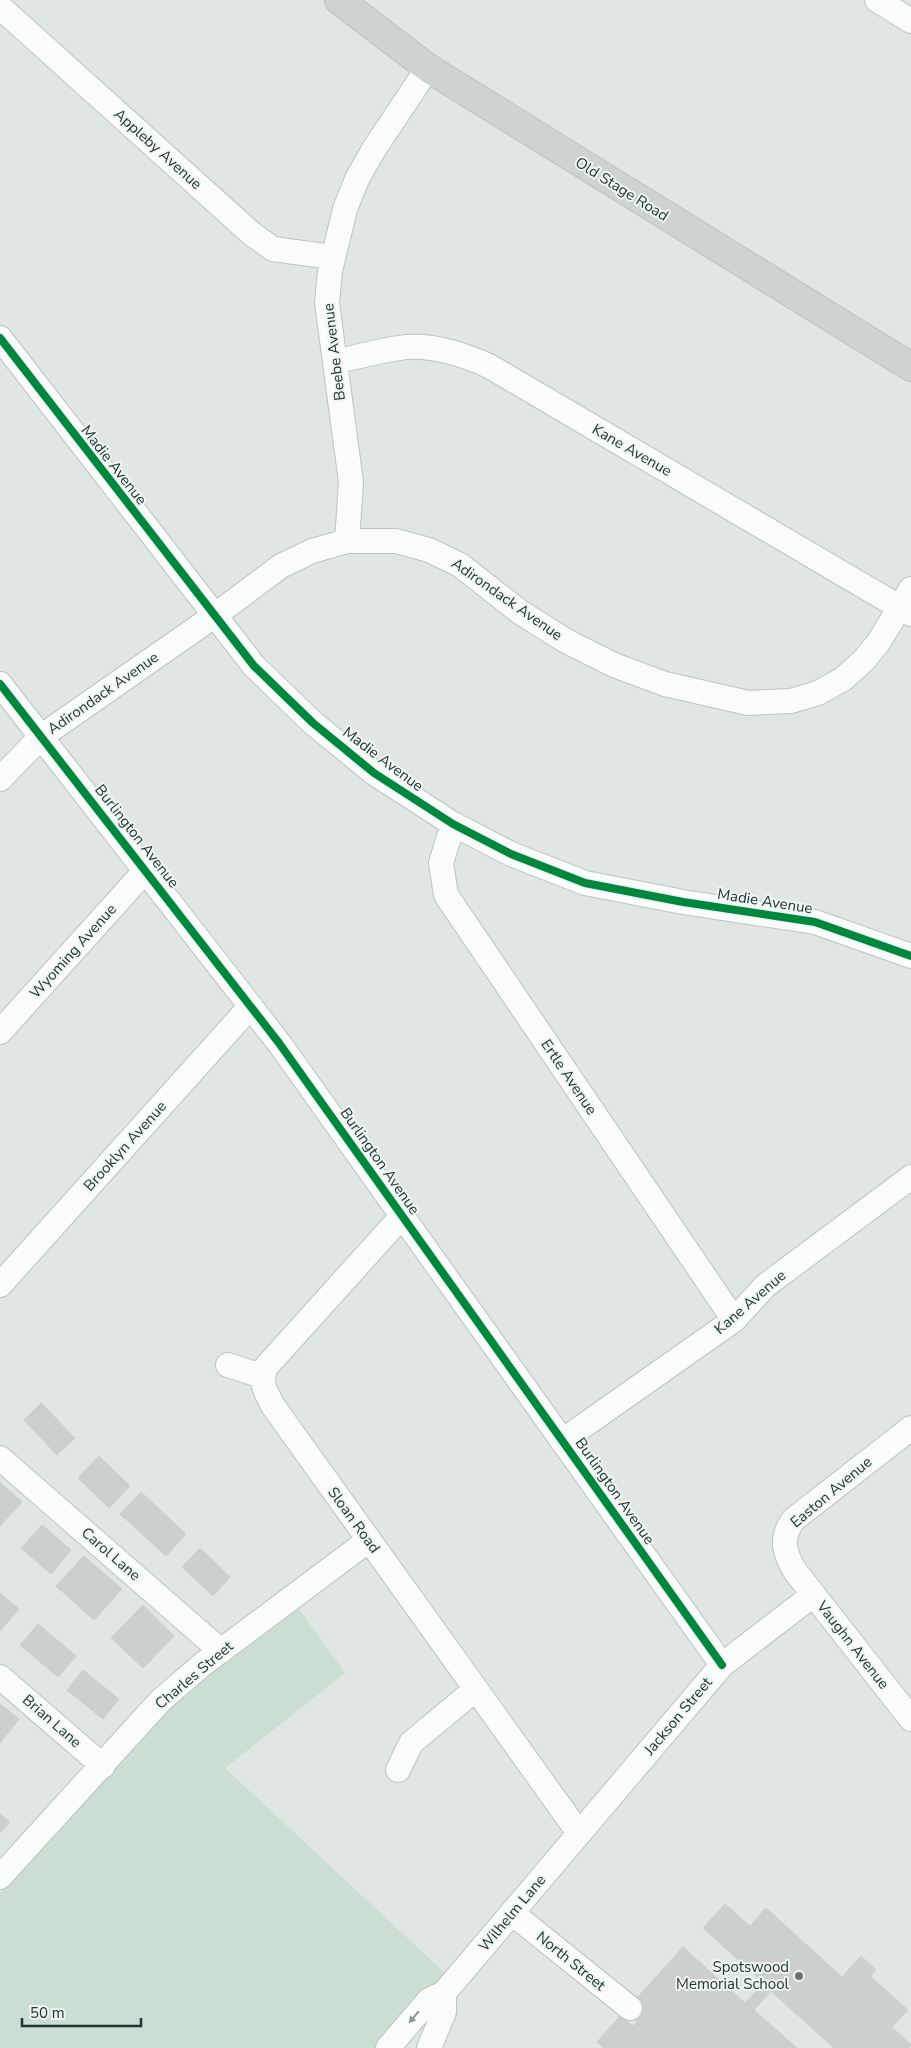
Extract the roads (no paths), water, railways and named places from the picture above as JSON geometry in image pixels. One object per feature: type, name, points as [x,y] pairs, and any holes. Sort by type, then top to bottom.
[{"type":"main road","name":"Old Stage Road","points":[[339,0],[428,68],[911,367]]},
{"type":"street","points":[[880,1],[911,21]]},
{"type":"street","name":"Appleby Avenue","points":[[0,7],[252,234],[273,249],[332,258]]},
{"type":"street","name":"Beebe Avenue","points":[[347,541],[351,482],[327,303],[332,258],[345,209],[357,179],[374,148],[428,68]]},
{"type":"street","name":"Madie Avenue","points":[[0,338],[254,666],[313,723],[374,773],[453,824],[511,854],[585,883],[683,902],[815,922],[911,956]]},
{"type":"street","name":"Kane Avenue","points":[[335,362],[400,347],[410,347],[437,349],[481,363],[907,603]]},
{"type":"street","name":"Adirondack Avenue","points":[[0,779],[42,736],[296,558],[328,545],[347,541],[396,541],[429,550],[460,565],[520,612],[566,641],[614,665],[665,684],[748,703],[791,701],[818,693],[837,683],[864,660],[907,603]]},
{"type":"street","name":"Burlington Avenue","points":[[0,684],[279,1043],[722,1665]]},
{"type":"street","name":"Ertle Avenue","points":[[453,824],[441,863],[446,895],[734,1320]]},
{"type":"street","name":"Wyoming Avenue","points":[[0,1032],[146,870]]},
{"type":"street","name":"Brooklyn Avenue","points":[[0,1285],[250,1008]]},
{"type":"street","name":"Kane Avenue","points":[[562,1441],[734,1320],[764,1286],[911,1177]]},
{"type":"street","points":[[228,1365],[262,1376],[266,1367],[402,1216]]},
{"type":"street","name":"Sloan Road","points":[[262,1376],[263,1388],[273,1406],[579,1833]]},
{"type":"street","name":"Easton Avenue","points":[[796,1571],[784,1548],[786,1530],[793,1520],[911,1428]]},
{"type":"street","name":"Carol Lane","points":[[0,1458],[221,1651]]},
{"type":"street","name":"Charles Street","points":[[0,1877],[103,1766],[161,1700],[221,1651],[369,1540]]},
{"type":"street","name":"Vaughn Avenue","points":[[796,1571],[911,1719]]},
{"type":"street","name":"Jackson Street","points":[[579,1833],[722,1665],[813,1595]]},
{"type":"street","name":"Brian Lane","points":[[0,1677],[103,1766]]},
{"type":"street","points":[[398,1770],[411,1743],[476,1689]]},
{"type":"street","name":"Wilhelm Lane","points":[[388,2048],[429,2000],[444,1993],[579,1833]]},
{"type":"street","name":"North Street","points":[[512,1913],[630,2008]]},
{"type":"street","points":[[429,2048],[444,2012],[444,1993]]},
{"type":"place","name":"Spotswood Memorial School","points":[[799,1976]]}]
